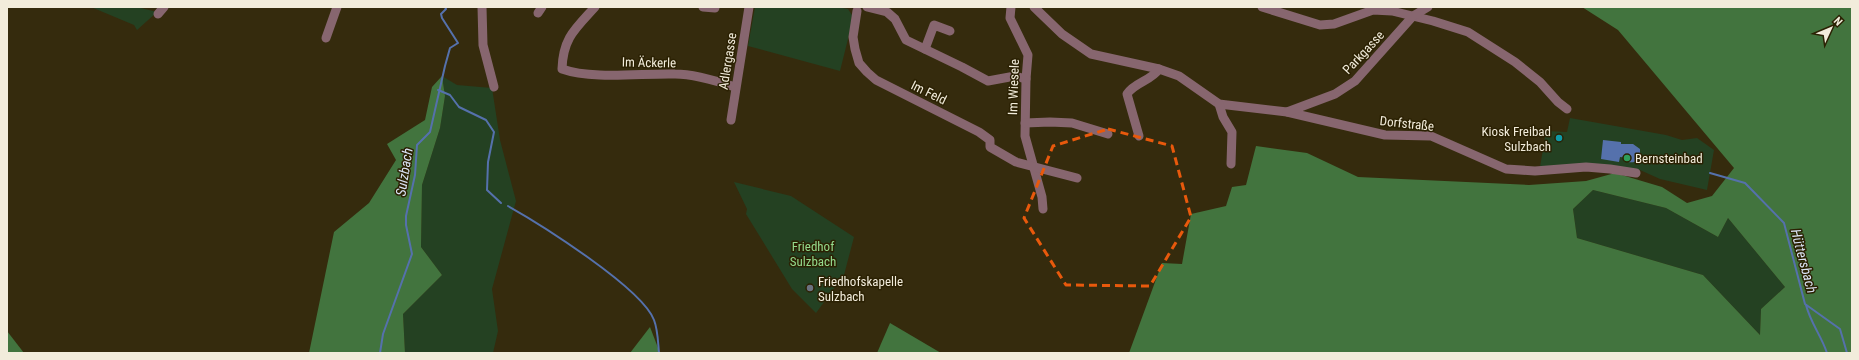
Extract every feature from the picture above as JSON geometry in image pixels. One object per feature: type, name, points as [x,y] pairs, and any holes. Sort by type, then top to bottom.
[{"type":"street","points":[[326,38],[337,7]]},
{"type":"street","points":[[482,7],[483,45],[494,87]]},
{"type":"street","name":"Im Äckerle","points":[[595,7],[573,30],[563,51],[562,69],[572,73],[678,74],[735,87]]},
{"type":"street","points":[[703,7],[715,8]]},
{"type":"street","name":"Adlergasse","points":[[731,120],[735,87],[749,7]]},
{"type":"street","points":[[867,7],[886,12],[895,19],[906,40],[988,81],[1015,76],[1026,79]]},
{"type":"street","name":"Im Wiesele","points":[[1011,7],[1010,18],[1028,55],[1025,136],[1042,197],[1043,209]]},
{"type":"street","name":"Dorfstraße","points":[[1034,7],[1062,34],[1091,54],[1159,69],[1179,76],[1219,104],[1287,112],[1385,135],[1430,136],[1506,169],[1535,171],[1586,167],[1636,173]]},
{"type":"street","points":[[1262,7],[1320,25],[1334,24],[1373,10],[1392,10],[1468,32],[1515,62],[1540,82],[1558,102],[1567,109]]},
{"type":"street","name":"Parkgasse","points":[[1287,112],[1335,94],[1355,81],[1413,16],[1428,7]]},
{"type":"street","name":"Im Feld","points":[[858,8],[853,37],[859,63],[867,72],[876,80],[979,132],[990,140],[990,147],[1016,162],[1033,168]]},
{"type":"street","points":[[925,49],[934,25],[950,32]]},
{"type":"street","points":[[1139,136],[1127,94],[1132,88],[1155,75],[1159,69]]},
{"type":"street","points":[[1219,104],[1223,117],[1232,132],[1231,164]]},
{"type":"street","name":"Im Wiesele","points":[[1025,123],[1072,123],[1108,134]]},
{"type":"street","points":[[1033,168],[1077,178]]},
{"type":"highlighted area","points":[[1108,129],[1172,146],[1191,217],[1150,286],[1066,285],[1024,218],[1053,146]]},
{"type":"green space","points":[[91,7],[137,7],[157,12],[137,30],[134,25]]},
{"type":"green space","points":[[755,7],[837,7],[848,9],[852,15],[851,27],[840,71],[748,46]]},
{"type":"green space","points":[[1582,7],[1852,7],[1852,353],[1129,353],[1162,263],[1182,264],[1191,214],[1226,206],[1232,187],[1246,185],[1256,146],[1307,153],[1358,177],[1529,185],[1586,181],[1615,173],[1662,187],[1687,203],[1712,196],[1734,168],[1618,30]],"holes":[[[1593,190],[1666,208],[1718,237],[1728,218],[1785,287],[1761,309],[1760,335],[1703,275],[1577,238],[1573,209]]]},
{"type":"green space","points":[[442,76],[457,85],[492,88],[500,140],[516,201],[492,289],[498,331],[493,353],[405,353],[403,314],[442,275],[421,247],[422,185],[440,128],[445,96]]},
{"type":"green space","points":[[442,76],[445,96],[440,128],[422,185],[421,247],[442,275],[403,314],[405,353],[309,353],[334,232],[369,203],[396,160],[387,144],[425,120],[432,87]]},
{"type":"green space","name":"Bernsteinbad","points":[[1570,118],[1666,135],[1682,140],[1697,138],[1714,150],[1707,190],[1660,179],[1640,170],[1590,165],[1540,167],[1546,131],[1567,132]]},
{"type":"green space","name":"Friedhof Sulzbach","points":[[734,182],[791,196],[854,237],[844,275],[816,313],[792,289],[746,214],[747,209]]},
{"type":"green space","points":[[1593,190],[1666,208],[1718,237],[1728,218],[1785,287],[1761,309],[1760,335],[1703,275],[1577,238],[1573,209]]},
{"type":"green space","points":[[890,323],[941,353],[877,353]]},
{"type":"green space","points":[[650,327],[660,353],[630,353]]},
{"type":"green space","points":[[7,331],[24,353],[7,353]]},
{"type":"water","points":[[1603,140],[1621,142],[1621,144],[1633,144],[1640,149],[1640,156],[1635,162],[1628,162],[1628,158],[1620,157],[1619,162],[1601,159]]},
{"type":"waterway","name":"Sulzbach","points":[[380,353],[383,334],[412,254],[406,225],[406,216],[415,175],[417,145],[430,132],[450,48],[458,43],[442,18],[441,14],[446,9],[445,7]]},
{"type":"waterway","points":[[438,90],[450,95],[459,107],[486,120],[494,132],[488,162],[487,190],[501,203]]},
{"type":"waterway","name":"Hüttersbach","points":[[1710,173],[1745,183],[1784,223],[1805,304],[1840,329],[1847,353]]},
{"type":"waterway","points":[[508,206],[565,242],[631,291],[646,307],[654,320],[659,353]]},
{"type":"waterway","points":[[1806,305],[1827,353]]},
{"type":"place","name":"Kiosk Freibad Sulzbach","points":[[1559,138]]},
{"type":"place","name":"Bernsteinbad","points":[[1627,158]]},
{"type":"place","name":"Friedhofskapelle Sulzbach","points":[[810,288]]}]
